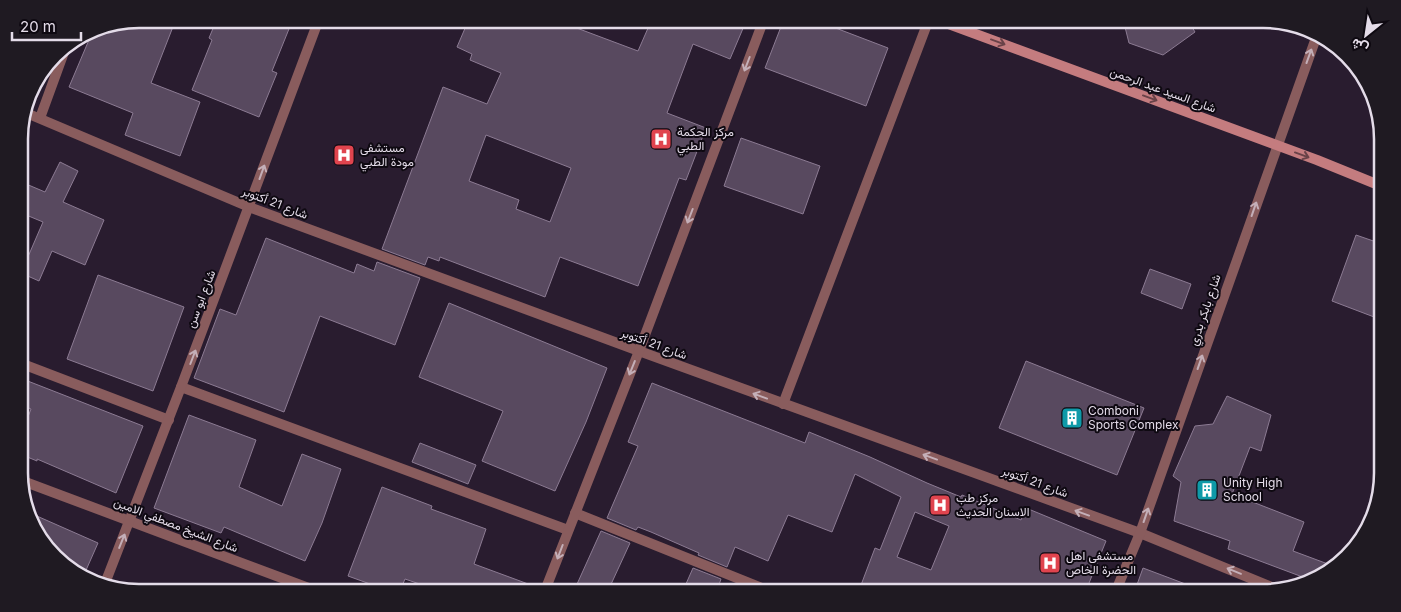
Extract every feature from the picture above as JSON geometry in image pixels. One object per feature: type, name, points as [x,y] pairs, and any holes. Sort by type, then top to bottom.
[{"type":"street","name":"شارع ابو سن","points":[[106,580],[169,420],[316,28]]},
{"type":"street","points":[[547,584],[639,351],[761,28]]},
{"type":"street","points":[[783,404],[927,28]]},
{"type":"street","name":"شارع السيد عبد الرحمن","points":[[959,28],[1374,183]]},
{"type":"street","name":"شارع بابكر بدري","points":[[1119,584],[1140,533],[1276,145],[1315,41]]},
{"type":"street","points":[[40,118],[62,58]]},
{"type":"street","name":"شارع 21 أكتوبر","points":[[30,114],[249,207],[783,404],[1140,533],[1264,584]]},
{"type":"street","points":[[28,366],[169,420]]},
{"type":"street","points":[[181,387],[568,530]]},
{"type":"street","name":"شارع الشيخ مصطفي الامين","points":[[28,483],[298,584]]},
{"type":"street","points":[[575,514],[751,584]]},
{"type":"building","points":[[124,28],[172,28],[151,83],[200,102],[180,156],[125,135],[133,113],[69,87],[89,39],[110,31]]},
{"type":"building","points":[[213,28],[289,28],[272,71],[277,73],[259,117],[192,90],[212,40],[209,38]]},
{"type":"building","points":[[465,28],[577,28],[638,51],[648,28],[743,28],[730,59],[693,44],[667,113],[706,128],[686,180],[679,178],[638,286],[560,257],[545,297],[440,257],[439,261],[428,257],[425,265],[382,249],[443,87],[487,104],[501,73],[470,60],[472,54],[457,47]],"holes":[[[486,135],[571,168],[550,222],[516,209],[519,200],[469,181]]]},
{"type":"building","points":[[781,28],[836,28],[888,48],[866,106],[765,68]]},
{"type":"building","points":[[1125,28],[1193,28],[1195,32],[1163,55],[1129,43]]},
{"type":"building","points":[[741,138],[820,166],[803,214],[724,186]]},
{"type":"building","points":[[60,162],[78,171],[63,202],[104,220],[85,265],[52,251],[39,281],[28,276],[28,257],[43,222],[28,216],[28,185],[45,192]]},
{"type":"building","points":[[1356,235],[1374,241],[1374,317],[1332,301]]},
{"type":"building","points":[[266,238],[354,273],[357,264],[374,271],[377,262],[420,278],[395,345],[320,316],[284,412],[194,378],[220,309],[236,315]]},
{"type":"building","points":[[1150,269],[1191,284],[1182,309],[1141,293]]},
{"type":"building","points":[[98,275],[184,307],[153,391],[67,359]]},
{"type":"building","points":[[449,303],[607,368],[586,422],[555,491],[482,461],[503,411],[419,377]]},
{"type":"building","name":"Comboni Sports Complex","points":[[1026,361],[1144,408],[1117,475],[999,428]]},
{"type":"building","points":[[28,381],[143,426],[116,493],[37,459],[37,461],[28,457],[28,417],[31,409],[28,408]]},
{"type":"building","points":[[652,383],[805,443],[809,432],[927,483],[961,497],[962,495],[1021,520],[1026,508],[1106,541],[1089,584],[861,584],[875,548],[880,550],[901,497],[855,474],[832,532],[788,515],[768,561],[735,547],[727,567],[651,532],[638,527],[636,530],[607,518],[638,446],[628,442]],"holes":[[[915,512],[949,526],[931,570],[897,557]]]},
{"type":"building","name":"Unity High School","points":[[1227,396],[1271,415],[1261,451],[1250,447],[1232,494],[1304,522],[1293,551],[1327,564],[1303,577],[1228,549],[1230,541],[1174,521],[1181,482],[1173,476],[1195,426],[1213,424]]},
{"type":"building","points":[[189,415],[256,440],[239,487],[282,506],[302,454],[341,469],[322,523],[305,561],[224,527],[221,533],[154,508]]},
{"type":"building","points":[[420,443],[476,465],[468,484],[412,462]]},
{"type":"building","points":[[382,487],[432,506],[431,509],[486,529],[474,564],[528,584],[420,584],[405,579],[403,584],[370,584],[348,576]]},
{"type":"building","points":[[36,516],[98,543],[86,571],[60,552],[42,529]]},
{"type":"building","points":[[601,531],[630,543],[611,584],[577,584]]},
{"type":"building","points":[[693,568],[721,579],[719,584],[686,584]]},
{"type":"building","points":[[1143,568],[1185,584],[1137,584]]},
{"type":"place","name":"مركز الحكمة الطبي","points":[[661,139]]},
{"type":"place","name":"مستشفى مودة الطبي","points":[[344,155]]},
{"type":"place","name":"Comboni Sports Complex","points":[[1072,418]]},
{"type":"place","name":"Unity High School","points":[[1207,490]]},
{"type":"place","name":"مركز طب الاسنان الحديث","points":[[940,505]]},
{"type":"place","name":"مستشفى اهل الحضرة الخاص","points":[[1050,563]]}]
